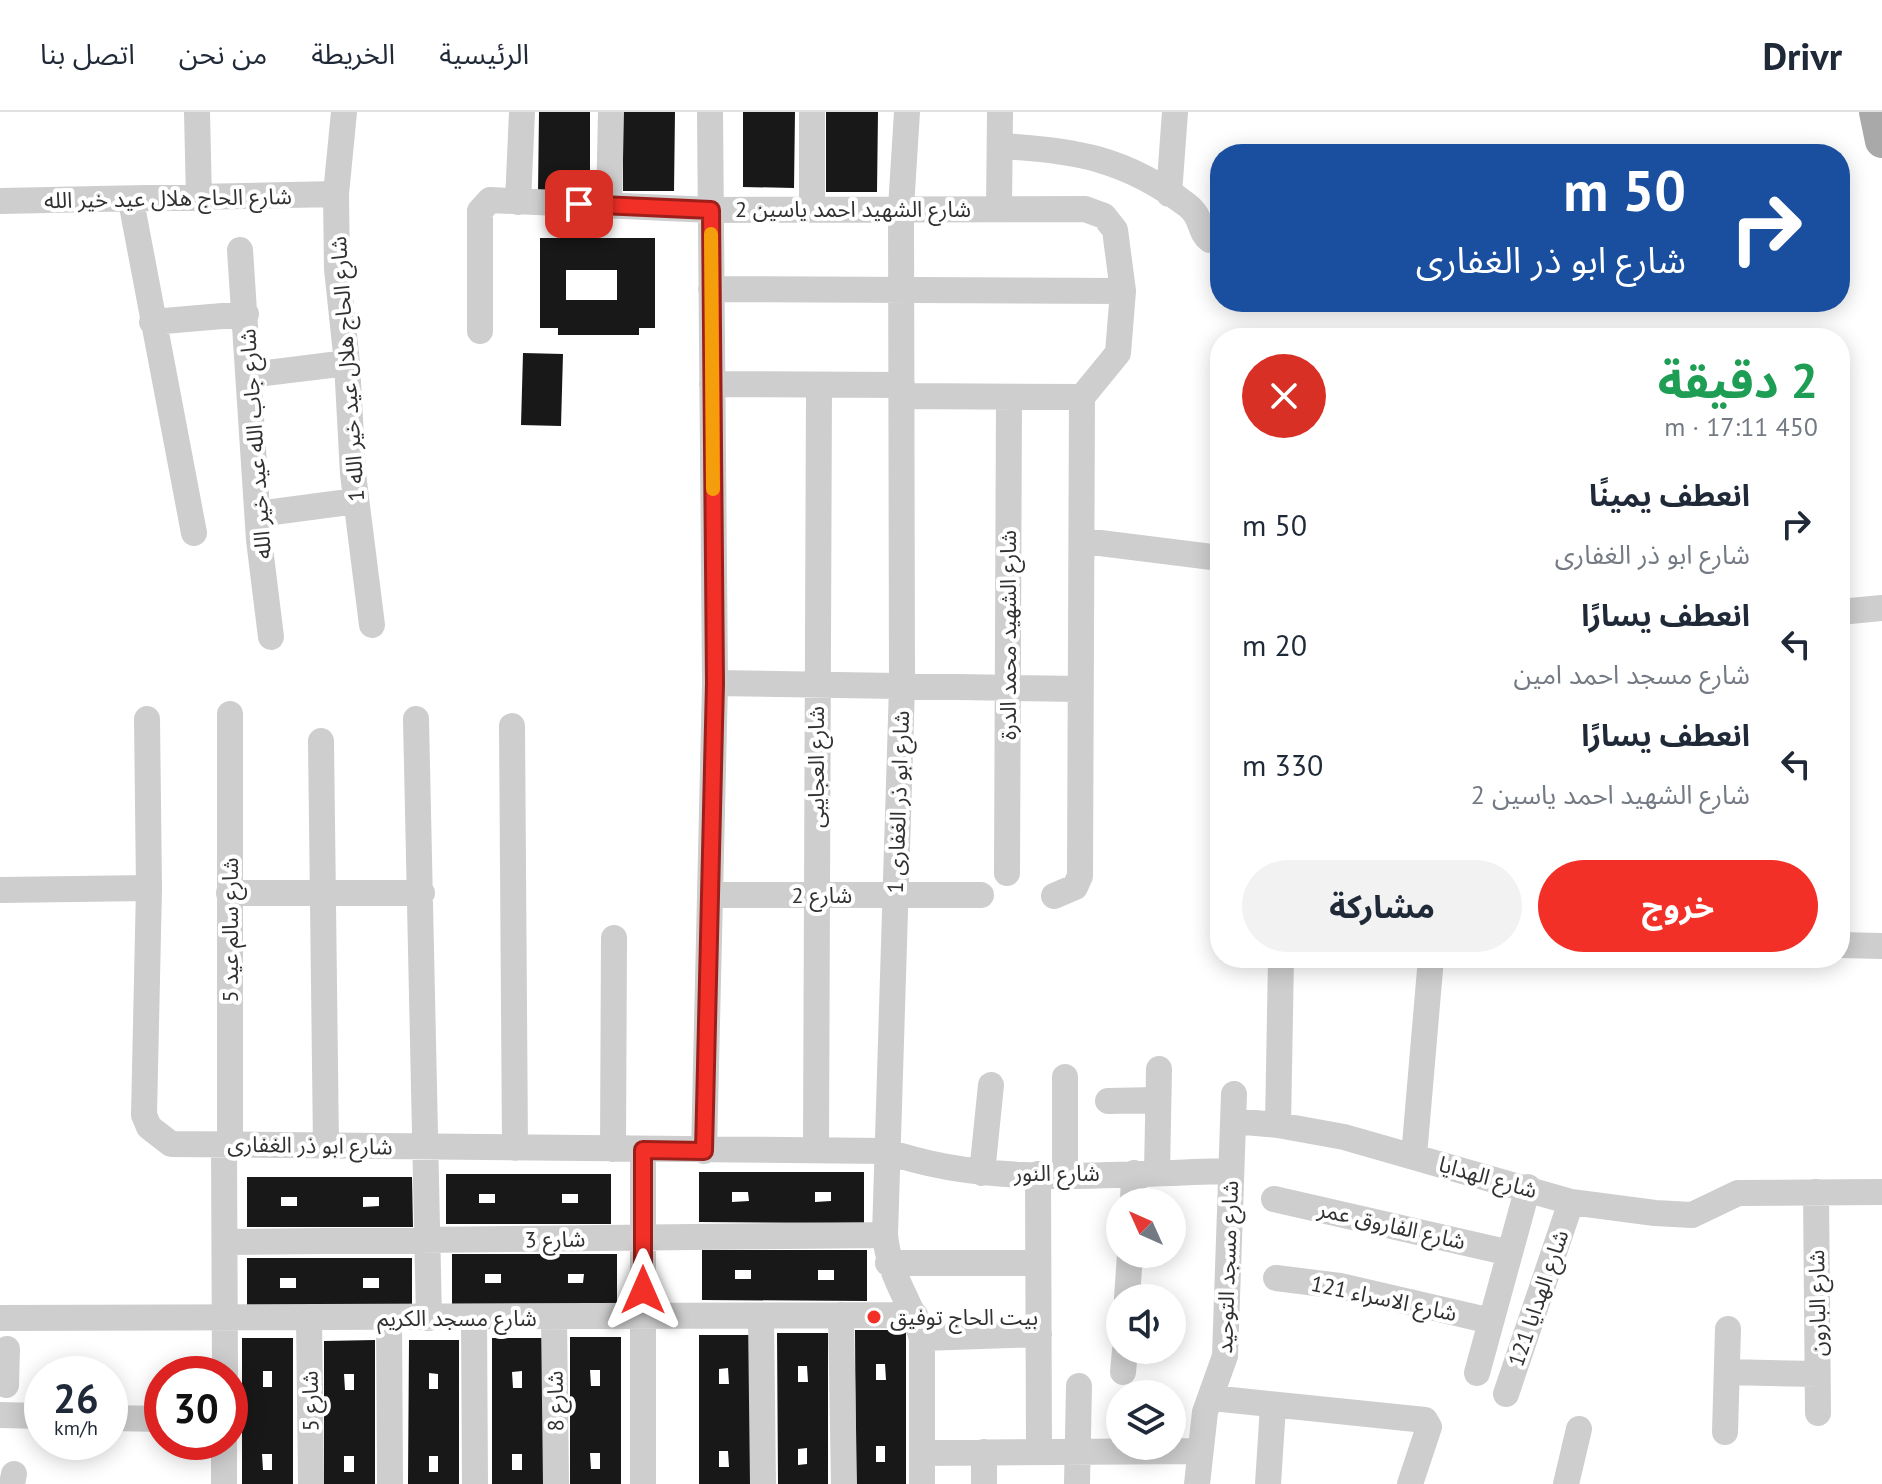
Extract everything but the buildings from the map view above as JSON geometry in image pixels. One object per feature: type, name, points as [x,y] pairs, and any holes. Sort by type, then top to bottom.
[{"type":"main road","points":[[1876,112],[1882,141]]},
{"type":"street","points":[[197,112],[199,199]]},
{"type":"street","name":"شارع الحاج هلال عيد خير الله 1","points":[[344,112],[336,194],[337,269],[356,501],[372,625]]},
{"type":"street","points":[[518,202],[522,112]]},
{"type":"street","points":[[609,206],[611,112]]},
{"type":"street","points":[[704,1151],[715,683],[710,112]]},
{"type":"street","points":[[812,112],[812,209]]},
{"type":"street","name":"شارع ابو ذر الغفارى 1","points":[[907,112],[901,208],[902,686],[885,1235],[888,1263],[918,1326],[922,1484]]},
{"type":"street","points":[[999,209],[1000,112]]},
{"type":"street","points":[[1169,194],[1175,112]]},
{"type":"street","points":[[1000,146],[1062,150],[1098,157],[1169,194],[1200,217],[1203,232],[1210,240]]},
{"type":"street","name":"شارع الحاج هلال عيد خير الله","points":[[0,201],[131,201],[336,194]]},
{"type":"street","name":"شارع الشهيد احمد ياسين 2","points":[[480,331],[482,206],[490,200],[711,210],[1085,209],[1104,216],[1115,230],[1123,291],[1118,353],[1082,397]]},
{"type":"street","points":[[131,201],[194,533]]},
{"type":"street","name":"شارع جاب الله عيد خير الله","points":[[240,250],[258,514],[271,637]]},
{"type":"street","points":[[711,289],[1123,291]]},
{"type":"street","points":[[152,322],[246,314]]},
{"type":"street","points":[[250,375],[347,363]]},
{"type":"street","points":[[712,384],[819,385],[1009,397],[1082,397],[1084,541],[1079,689],[1080,876],[1075,887],[1054,896]]},
{"type":"street","name":"شارع العجايبى","points":[[816,1149],[819,385]]},
{"type":"street","name":"شارع الشهيد محمد الدرة","points":[[1007,873],[1009,397]]},
{"type":"street","points":[[258,514],[356,501]]},
{"type":"street","points":[[1084,541],[1210,557]]},
{"type":"street","points":[[1850,611],[1882,608]]},
{"type":"street","points":[[715,683],[1079,689]]},
{"type":"street","name":"شارع سالم عيد 5","points":[[225,1356],[230,714]]},
{"type":"street","name":"شارع ابو ذر الغفارى","points":[[147,719],[149,888],[144,1115],[149,1127],[171,1144],[886,1151]]},
{"type":"street","points":[[416,719],[429,1318]]},
{"type":"street","points":[[512,726],[515,1148]]},
{"type":"street","points":[[321,741],[326,1146]]},
{"type":"street","points":[[0,890],[149,888]]},
{"type":"street","points":[[229,893],[422,893]]},
{"type":"street","name":"شارع 2","points":[[711,895],[981,895]]},
{"type":"street","points":[[613,1149],[614,938]]},
{"type":"street","points":[[1850,945],[1882,946]]},
{"type":"street","points":[[1278,1125],[1281,968]]},
{"type":"street","points":[[1414,1156],[1430,968]]},
{"type":"street","points":[[1139,1188],[1145,1173],[1158,1100],[1159,1069]]},
{"type":"street","points":[[1065,1077],[1065,1173]]},
{"type":"street","points":[[982,1173],[991,1085]]},
{"type":"street","name":"شارع مسجد التوحيد","points":[[1197,1484],[1205,1412],[1225,1356],[1234,1094]]},
{"type":"street","points":[[1108,1101],[1158,1100]]},
{"type":"street","name":"شارع الهدايا","points":[[1233,1121],[1278,1125],[1414,1156],[1571,1202],[1692,1215],[1738,1193],[1816,1192]]},
{"type":"street","points":[[643,1150],[643,1484]]},
{"type":"street","name":"شارع النور","points":[[886,1151],[932,1166],[982,1173],[1231,1171]]},
{"type":"street","points":[[1038,1174],[1039,1451]]},
{"type":"street","points":[[1477,1373],[1528,1187]]},
{"type":"street","points":[[1816,1192],[1882,1192]]},
{"type":"street","name":"شارع البارون","points":[[1816,1192],[1818,1413]]},
{"type":"street","name":"شارع الفاروق عمر","points":[[1274,1199],[1510,1253]]},
{"type":"street","name":"شارع الهدايا 121","points":[[1506,1394],[1571,1202]]},
{"type":"street","name":"شارع 3","points":[[225,1242],[885,1235]]},
{"type":"street","points":[[888,1263],[1038,1263]]},
{"type":"street","name":"شارع الاسراء 121","points":[[1276,1278],[1340,1286],[1491,1321]]},
{"type":"street","points":[[841,1315],[844,1484]]},
{"type":"street","name":"شارع مسجد الكريم","points":[[0,1318],[841,1315],[918,1326],[1039,1334]]},
{"type":"street","points":[[761,1316],[763,1484]]},
{"type":"street","name":"شارع 8","points":[[554,1317],[556,1484]]},
{"type":"street","name":"شارع 5","points":[[309,1318],[311,1484]]},
{"type":"street","points":[[389,1318],[390,1484]]},
{"type":"street","points":[[474,1318],[475,1484]]},
{"type":"street","points":[[1725,1432],[1728,1329]]},
{"type":"street","points":[[1727,1372],[1817,1374]]},
{"type":"street","points":[[1077,1484],[1079,1386]]},
{"type":"street","points":[[1212,1398],[1425,1420],[1429,1427],[1410,1484]]},
{"type":"street","points":[[1268,1484],[1273,1406]]},
{"type":"street","points":[[0,1415],[24,1416]]},
{"type":"street","points":[[1566,1484],[1579,1429]]},
{"type":"street","points":[[922,1453],[1199,1451]]},
{"type":"street","points":[[984,1452],[984,1484]]},
{"type":"street","points":[[224,1460],[224,1484]]},
{"type":"slow traffic","points":[[711,234],[713,489]]},
{"type":"place","name":"بيت الحاج توفيق","points":[[874,1317]]},
{"type":"route","points":[[579,204],[711,210],[715,683],[704,1151],[643,1150],[643,1290]]}]
